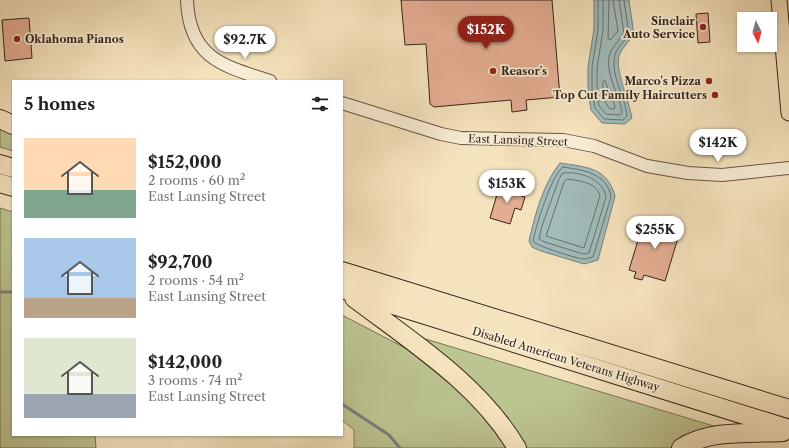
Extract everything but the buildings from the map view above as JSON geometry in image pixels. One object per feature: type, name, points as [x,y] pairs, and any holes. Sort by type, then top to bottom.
[{"type":"highway","points":[[0,119],[12,124]]},
{"type":"highway","points":[[0,164],[12,168]]},
{"type":"highway","points":[[0,183],[12,187]]},
{"type":"highway","points":[[343,258],[419,295]]},
{"type":"highway","name":"Disabled American Veterans Highway","points":[[343,271],[789,409]]},
{"type":"highway","points":[[343,290],[432,356],[465,385],[498,420],[517,448]]},
{"type":"highway","name":"Disabled American Veterans Highway","points":[[343,290],[789,431]]},
{"type":"highway","points":[[681,448],[701,438],[714,435],[789,431]]},
{"type":"main road","points":[[779,0],[789,112]]},
{"type":"street","points":[[187,0],[192,30],[198,42],[210,56],[217,62],[231,69],[267,80]]},
{"type":"street","name":"East Lansing Street","points":[[343,103],[441,134],[460,138],[563,140],[594,146],[647,166],[688,173],[722,175],[789,168]]},
{"type":"green space","points":[[0,127],[12,133],[12,151],[0,147]]},
{"type":"green space","points":[[0,208],[12,212],[12,436],[95,436],[96,448],[0,448]]},
{"type":"green space","points":[[343,316],[409,350],[450,382],[481,411],[507,448],[354,448],[354,430],[343,421]]},
{"type":"green space","points":[[419,337],[727,430],[672,448],[523,448]]},
{"type":"water","points":[[594,0],[629,0],[634,35],[621,51],[618,62],[632,118],[625,124],[602,123],[591,110],[588,91],[588,67],[594,29]]},
{"type":"water","points":[[560,163],[587,168],[601,174],[607,179],[615,196],[598,260],[584,264],[541,251],[532,247],[529,241],[544,190]]},
{"type":"waterway","points":[[0,292],[12,292]]},
{"type":"waterway","points":[[343,405],[389,435],[400,448]]},
{"type":"place","name":"Sinclair Auto Service","points":[[703,27]]},
{"type":"place","name":"Oklahoma Pianos","points":[[17,39]]},
{"type":"place","name":"Reasor's","points":[[493,71]]},
{"type":"place","name":"Marco's Pizza","points":[[709,81]]},
{"type":"place","name":"Top Cut Family Haircutters","points":[[715,95]]}]
